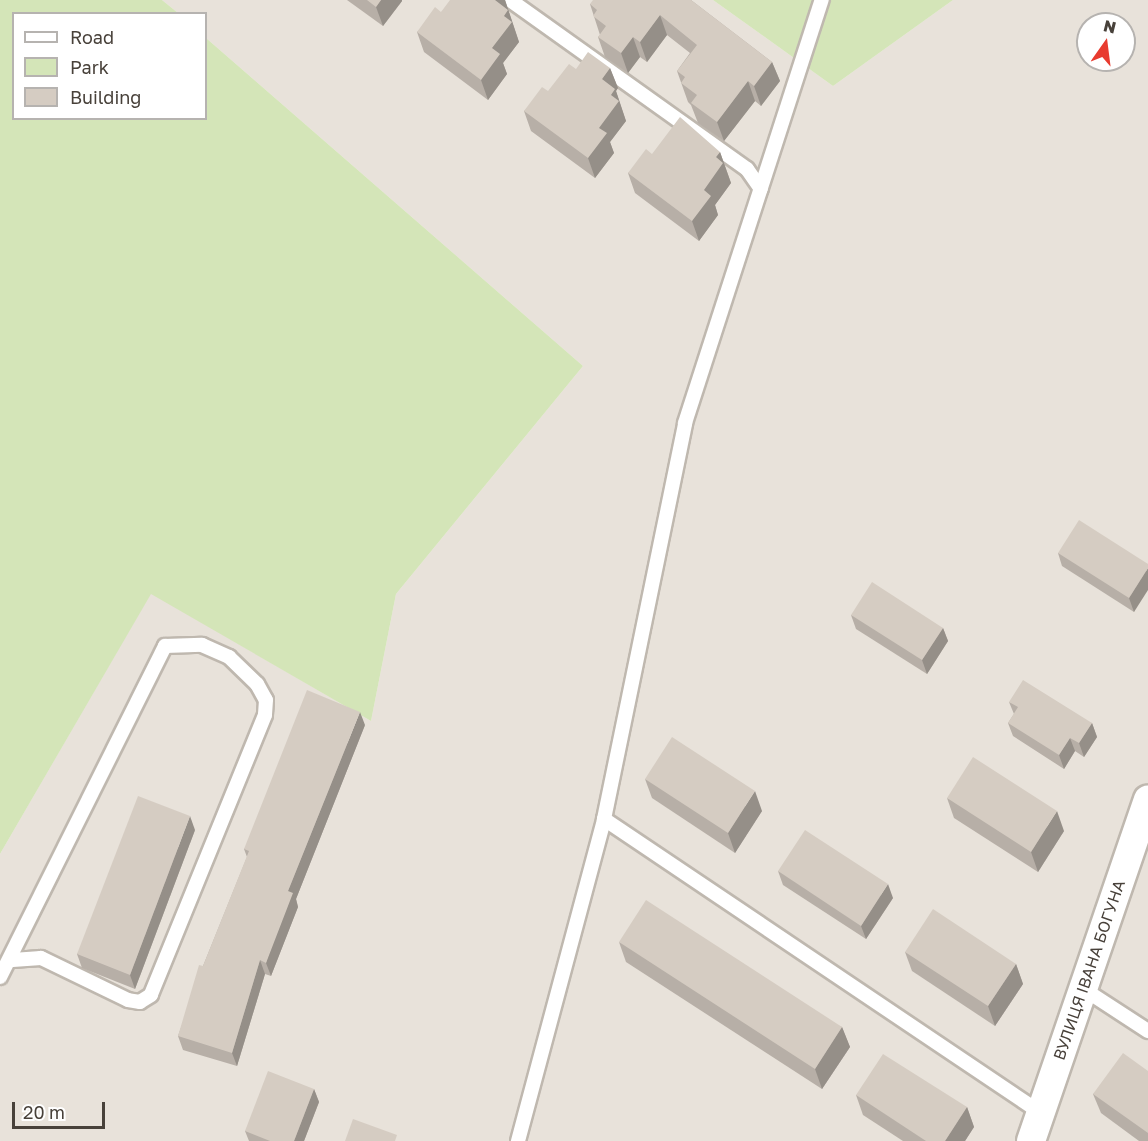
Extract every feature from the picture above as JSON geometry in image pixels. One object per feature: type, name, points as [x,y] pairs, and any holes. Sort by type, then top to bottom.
[{"type":"street","name":"ВУЛИЦЯ ІВАНА БОГУНА","points":[[1031,1141],[1148,799]]},
{"type":"lane","points":[[510,0],[747,170],[761,189]]},
{"type":"lane","points":[[518,1141],[604,819],[685,423],[822,0]]},
{"type":"lane","points":[[0,977],[165,646],[202,645],[229,657],[257,684],[267,700],[265,715],[151,995],[140,1002],[128,1000],[41,958],[9,960]]},
{"type":"lane","points":[[604,819],[1041,1113]]},
{"type":"lane","points":[[1082,988],[1148,1031]]},
{"type":"shaded area","points":[[162,0],[713,0],[833,86],[953,0],[1148,0],[1148,1141],[0,1141],[0,854],[151,593],[371,721],[396,594],[583,366],[207,39],[207,12],[177,12]]},
{"type":"green space","points":[[0,0],[162,0],[177,12],[12,12],[12,120],[207,120],[207,39],[583,366],[396,594],[371,721],[151,594],[0,854]]},
{"type":"green space","points":[[713,0],[953,0],[833,86]]},
{"type":"building","points":[[367,0],[381,0],[376,7]]},
{"type":"building","points":[[450,0],[495,0],[508,10],[504,16],[512,22],[492,48],[500,54],[481,80],[417,32],[435,7],[441,12]]},
{"type":"building","points":[[593,0],[691,0],[772,62],[754,86],[748,81],[717,122],[691,103],[697,95],[681,83],[685,77],[677,71],[697,45],[660,15],[640,42],[633,37],[621,53],[598,37],[606,26],[593,16],[597,10],[590,4]]},
{"type":"building","points":[[588,52],[610,68],[602,79],[615,89],[611,95],[619,101],[599,128],[607,133],[588,158],[524,111],[542,87],[548,91],[569,64],[576,69]]},
{"type":"building","points":[[680,117],[720,152],[716,157],[723,163],[704,190],[711,196],[692,221],[628,173],[646,149],[652,154]]},
{"type":"building","points":[[1079,520],[1148,564],[1148,568],[1129,598],[1058,553]]},
{"type":"building","points":[[872,582],[943,628],[922,660],[851,615]]},
{"type":"building","points":[[1023,680],[1092,723],[1079,743],[1070,738],[1059,755],[1008,723],[1018,707],[1009,702]]},
{"type":"building","points":[[307,690],[360,712],[288,891],[293,893],[266,963],[260,960],[232,1053],[178,1036],[199,965],[203,966],[249,851],[244,849]]},
{"type":"building","points":[[672,737],[755,791],[728,833],[645,779]]},
{"type":"building","points":[[973,757],[1057,811],[1031,852],[947,798]]},
{"type":"building","points":[[138,796],[190,816],[130,975],[77,954]]},
{"type":"building","points":[[805,830],[888,884],[861,926],[778,871]]},
{"type":"building","points":[[646,900],[842,1027],[815,1069],[619,942]]},
{"type":"building","points":[[933,909],[1016,964],[988,1006],[905,952]]},
{"type":"building","points":[[1123,1053],[1148,1071],[1148,1133],[1093,1094]]},
{"type":"building","points":[[883,1054],[967,1107],[945,1141],[926,1141],[856,1095]]},
{"type":"building","points":[[268,1071],[314,1089],[294,1141],[270,1141],[245,1131]]},
{"type":"building","points":[[353,1119],[397,1135],[395,1141],[345,1141]]}]
